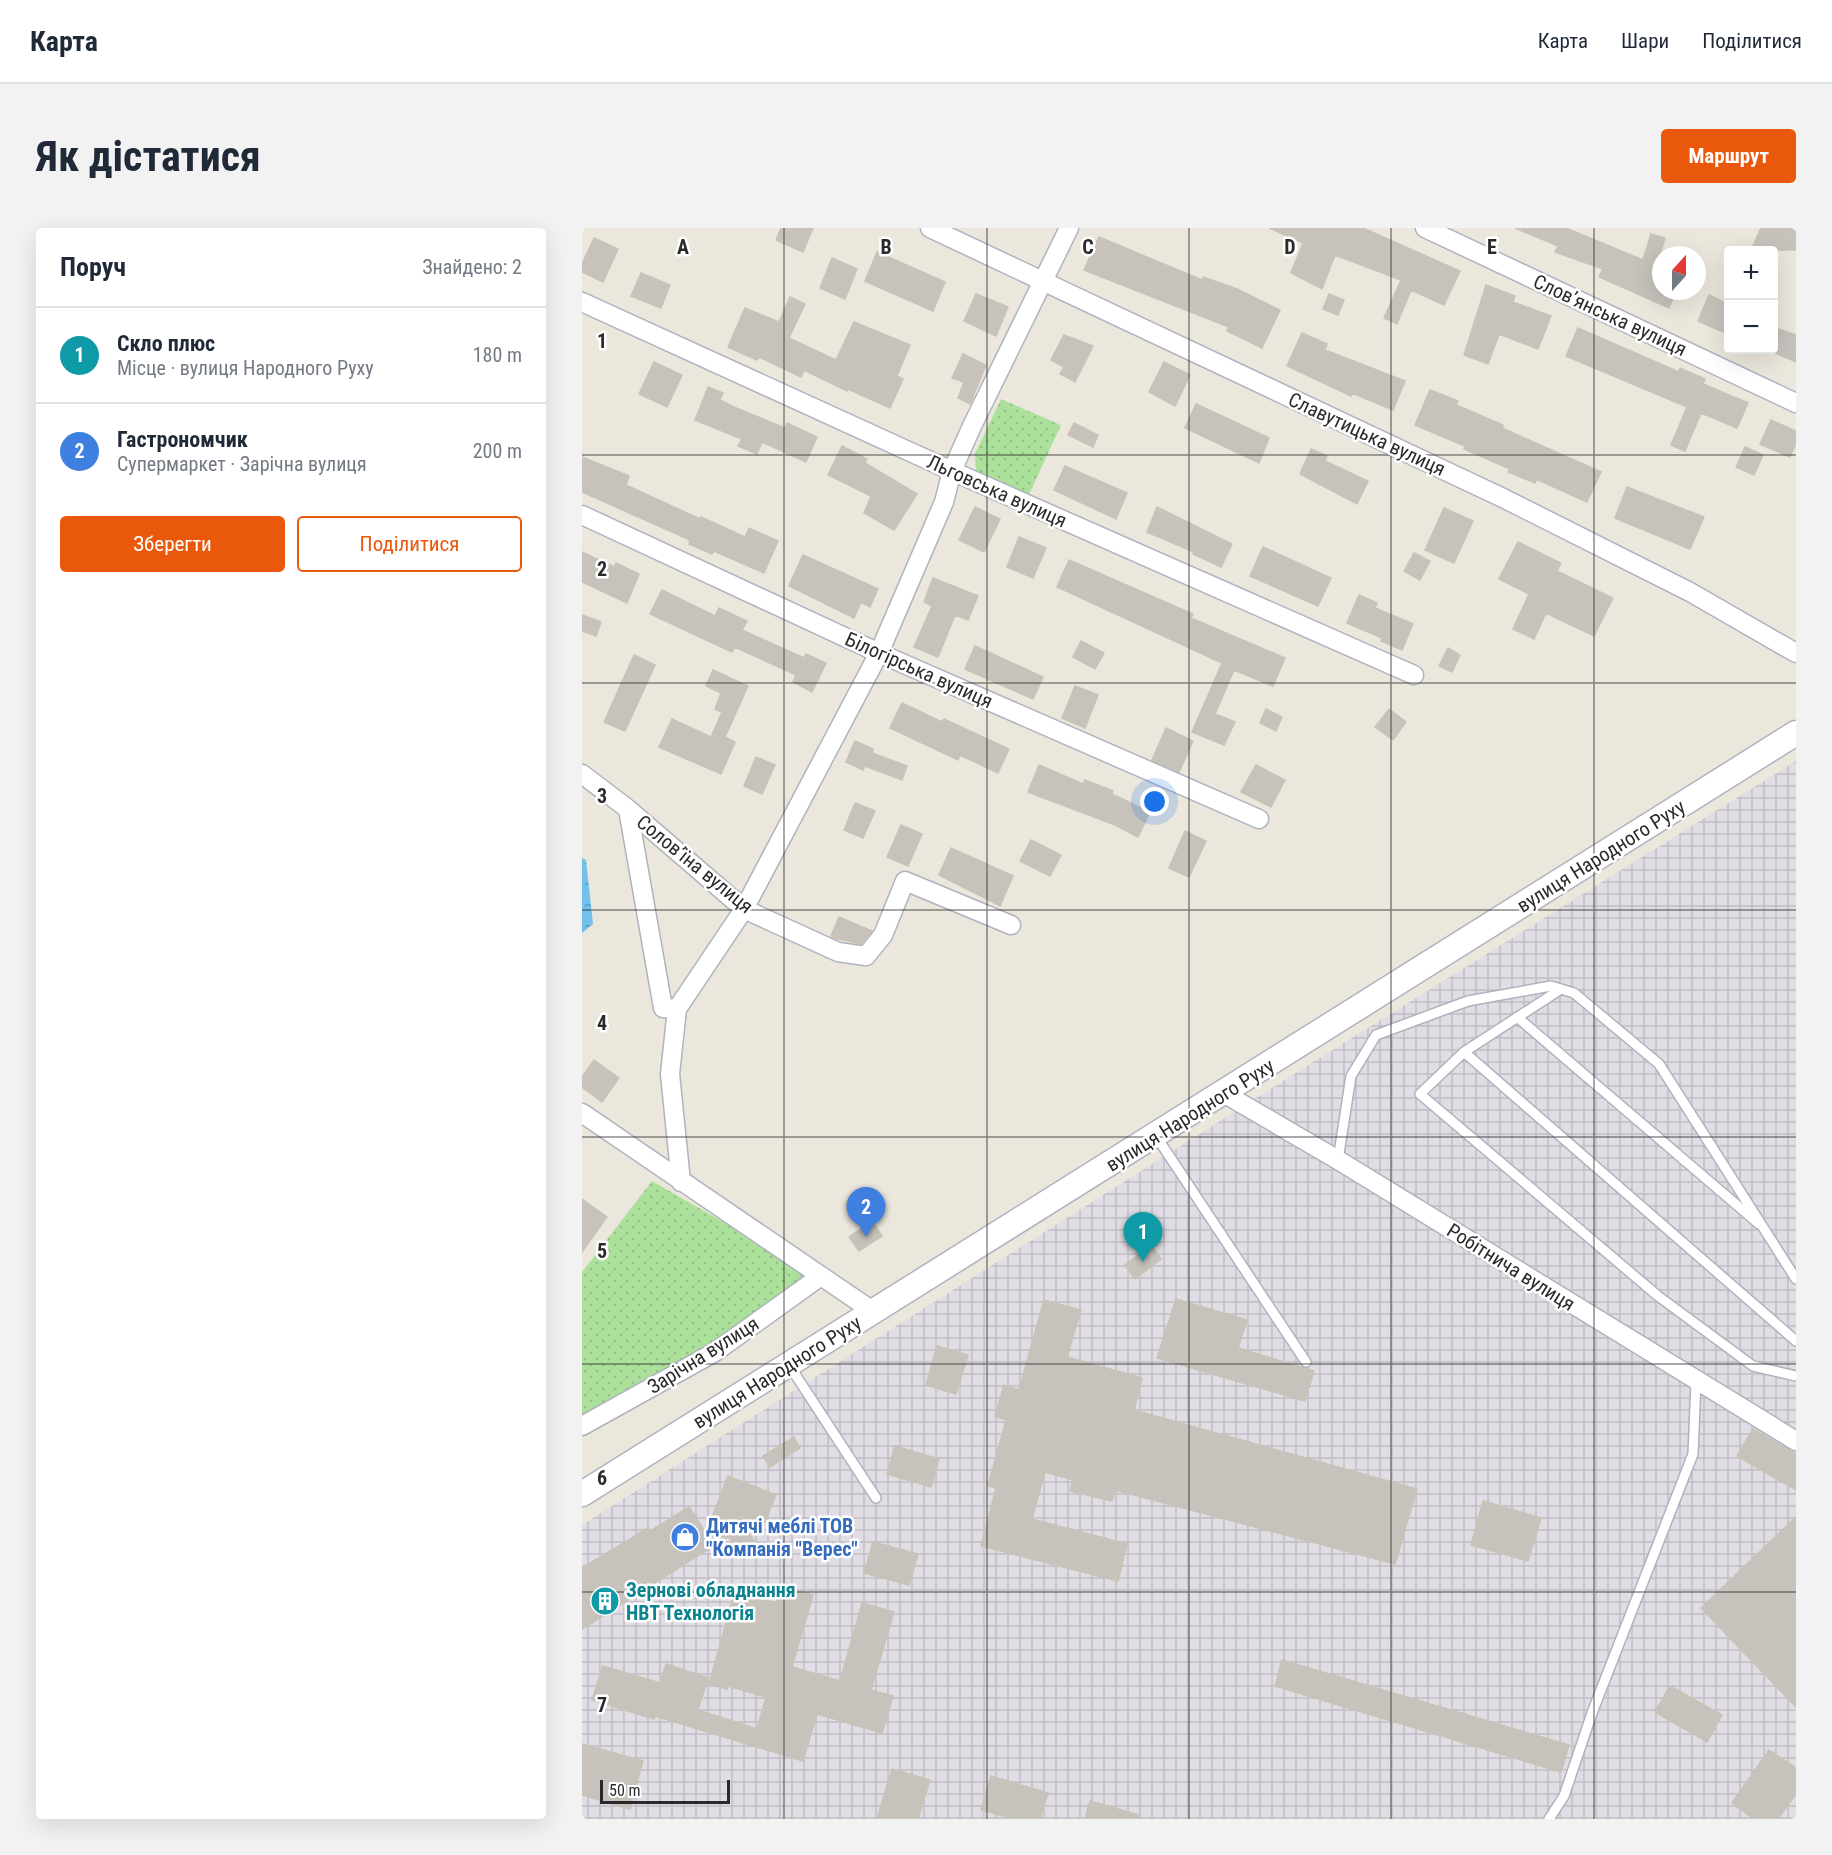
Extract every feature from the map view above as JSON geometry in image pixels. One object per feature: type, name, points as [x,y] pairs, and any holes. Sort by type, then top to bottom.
[{"type":"main road","name":"вулиця Народного Руху","points":[[582,1494],[1225,1094],[1796,733]]},
{"type":"street","name":"Славутицька вулиця","points":[[930,228],[1503,498],[1690,592],[1796,653]]},
{"type":"street","points":[[681,1182],[670,1074],[677,1009],[744,909],[879,653],[944,502],[952,471],[1069,228]]},
{"type":"street","name":"Словʼянська вулиця","points":[[1425,228],[1796,403]]},
{"type":"street","name":"Льговська вулиця","points":[[582,302],[952,471],[1414,675]]},
{"type":"street","name":"Білогірська вулиця","points":[[582,515],[879,653],[1259,819]]},
{"type":"street","name":"Соловʼїна вулиця","points":[[582,774],[744,909],[838,952],[866,956],[883,935],[905,881],[1011,925]]},
{"type":"street","points":[[628,810],[663,1008],[677,1009]]},
{"type":"street","name":"Робітнича вулиця","points":[[1225,1094],[1338,1160],[1696,1382],[1796,1441]]},
{"type":"street","points":[[582,1113],[874,1312]]},
{"type":"street","name":"Зарічна вулиця","points":[[582,1426],[715,1352],[821,1276]]},
{"type":"lane","points":[[1338,1160],[1351,1076],[1376,1035],[1468,1001],[1551,986],[1574,993],[1659,1064],[1796,1279]]},
{"type":"lane","points":[[1561,989],[1464,1052],[1420,1094],[1658,1296],[1753,1366],[1796,1376]]},
{"type":"lane","points":[[1517,1017],[1766,1230]]},
{"type":"lane","points":[[1464,1052],[1796,1341]]},
{"type":"lane","points":[[1156,1136],[1305,1362]]},
{"type":"lane","points":[[789,1365],[876,1498]]},
{"type":"lane","points":[[1549,1819],[1564,1796],[1592,1713],[1694,1454],[1696,1382]]},
{"type":"shaded area","points":[[1796,761],[1796,1819],[582,1819],[582,1525],[1291,1076]]},
{"type":"green space","points":[[1001,399],[1061,425],[1027,499],[998,486],[976,471],[975,454]]},
{"type":"green space","points":[[652,1181],[777,1253],[808,1279],[688,1358],[582,1419],[582,1272]]},
{"type":"water","points":[[582,858],[586,860],[593,924],[582,933]]},
{"type":"building","points":[[781,228],[813,228],[803,252],[776,240]]},
{"type":"building","points":[[1269,228],[1363,228],[1460,271],[1444,305],[1411,290],[1397,324],[1384,318],[1401,280],[1335,255],[1322,289],[1291,273],[1303,243]]},
{"type":"building","points":[[1515,228],[1566,228],[1643,260],[1651,234],[1665,238],[1663,246],[1652,246],[1652,300],[1672,300],[1669,308],[1599,277],[1603,269],[1555,252],[1558,246]]},
{"type":"building","points":[[1761,228],[1796,228],[1796,250],[1778,250],[1778,246],[1753,246]]},
{"type":"building","points":[[1099,237],[1202,280],[1203,277],[1237,289],[1280,310],[1262,348],[1227,331],[1229,327],[1084,270]]},
{"type":"building","points":[[594,238],[618,249],[603,282],[582,272],[582,264]]},
{"type":"building","points":[[877,252],[945,282],[933,311],[865,281]]},
{"type":"building","points":[[832,258],[857,269],[845,299],[820,288]]},
{"type":"building","points":[[641,273],[670,285],[661,308],[631,296]]},
{"type":"building","points":[[1486,285],[1515,296],[1513,302],[1551,316],[1538,349],[1499,334],[1488,364],[1464,355]]},
{"type":"building","points":[[976,294],[1008,307],[996,336],[964,321]]},
{"type":"building","points":[[1329,294],[1344,300],[1338,315],[1323,309]]},
{"type":"building","points":[[1709,295],[1724,302],[1724,332],[1698,321]]},
{"type":"building","points":[[790,297],[805,304],[789,338],[836,360],[854,322],[910,345],[897,376],[903,379],[890,408],[848,389],[847,391],[804,370],[801,377],[759,357],[757,360],[728,347],[745,308],[779,322]]},
{"type":"building","points":[[1578,328],[1679,372],[1680,368],[1705,379],[1703,384],[1748,403],[1737,428],[1701,413],[1685,451],[1671,445],[1687,407],[1566,356]]},
{"type":"building","points":[[1778,329],[1796,335],[1796,362],[1778,354]]},
{"type":"building","points":[[1302,333],[1327,344],[1325,350],[1405,381],[1393,410],[1352,393],[1351,396],[1287,366]]},
{"type":"building","points":[[1064,335],[1093,346],[1075,382],[1060,374],[1064,367],[1051,360]]},
{"type":"building","points":[[963,354],[986,365],[970,404],[958,398],[964,382],[952,378]]},
{"type":"building","points":[[654,362],[682,375],[667,407],[639,394]]},
{"type":"building","points":[[1164,362],[1190,375],[1175,406],[1149,392]]},
{"type":"building","points":[[708,387],[723,393],[720,400],[734,407],[785,428],[787,423],[817,437],[806,462],[762,442],[757,454],[738,446],[742,439],[695,420]]},
{"type":"building","points":[[1430,390],[1458,401],[1456,405],[1503,425],[1502,428],[1601,472],[1587,502],[1536,479],[1535,483],[1508,472],[1510,469],[1464,449],[1465,446],[1415,425]]},
{"type":"building","points":[[1196,404],[1269,438],[1259,463],[1185,428]]},
{"type":"building","points":[[1771,420],[1796,431],[1796,444],[1790,457],[1760,444]]},
{"type":"building","points":[[1074,423],[1098,435],[1093,447],[1068,435]]},
{"type":"building","points":[[842,446],[867,459],[865,463],[917,494],[894,530],[864,513],[871,496],[828,475]]},
{"type":"building","points":[[1745,447],[1763,455],[1754,475],[1736,467]]},
{"type":"building","points":[[1311,449],[1327,456],[1325,461],[1368,481],[1357,504],[1300,474]]},
{"type":"building","points":[[582,457],[629,476],[626,485],[700,519],[701,517],[745,537],[749,528],[778,541],[764,573],[714,551],[712,554],[689,544],[690,540],[582,492]]},
{"type":"building","points":[[1065,466],[1127,493],[1116,519],[1054,490]]},
{"type":"building","points":[[1627,487],[1704,517],[1690,549],[1615,518]]},
{"type":"building","points":[[975,507],[1000,519],[984,552],[959,540]]},
{"type":"building","points":[[1157,507],[1232,544],[1221,567],[1193,554],[1194,552],[1147,532]]},
{"type":"building","points":[[1444,508],[1473,521],[1454,563],[1425,550]]},
{"type":"building","points":[[1019,537],[1046,548],[1033,578],[1007,567]]},
{"type":"building","points":[[1518,542],[1561,563],[1557,571],[1613,598],[1594,636],[1546,613],[1534,639],[1513,629],[1529,594],[1499,579]]},
{"type":"building","points":[[1263,547],[1331,578],[1318,606],[1250,576]]},
{"type":"building","points":[[582,552],[614,567],[616,563],[639,574],[627,603],[582,582]]},
{"type":"building","points":[[1414,553],[1430,561],[1420,580],[1404,571]]},
{"type":"building","points":[[803,555],[878,589],[870,607],[861,602],[854,618],[789,586]]},
{"type":"building","points":[[1069,560],[1193,614],[1191,618],[1285,658],[1273,686],[1234,670],[1215,714],[1235,722],[1224,745],[1192,732],[1222,663],[1057,587]]},
{"type":"building","points":[[933,578],[978,596],[968,620],[955,615],[938,657],[914,647],[932,606],[924,602]]},
{"type":"building","points":[[662,590],[715,616],[719,608],[747,621],[742,630],[804,658],[806,654],[826,663],[812,692],[793,682],[796,675],[735,647],[732,652],[650,614]]},
{"type":"building","points":[[1359,595],[1377,603],[1375,608],[1413,624],[1402,650],[1381,641],[1382,638],[1347,623]]},
{"type":"building","points":[[582,615],[601,622],[596,636],[582,631]]},
{"type":"building","points":[[1081,641],[1104,653],[1095,669],[1073,657]]},
{"type":"building","points":[[975,646],[1043,677],[1033,699],[965,669]]},
{"type":"building","points":[[1448,648],[1460,655],[1452,672],[1439,666]]},
{"type":"building","points":[[634,655],[655,665],[625,731],[604,722]]},
{"type":"building","points":[[713,670],[748,686],[725,737],[735,742],[721,774],[659,747],[672,719],[711,737],[722,712],[715,709],[721,693],[706,686]]},
{"type":"building","points":[[1075,686],[1098,695],[1085,728],[1062,718]]},
{"type":"building","points":[[902,703],[942,722],[944,719],[1009,749],[998,773],[960,755],[958,760],[890,728]]},
{"type":"building","points":[[1266,709],[1282,717],[1276,731],[1260,723]]},
{"type":"building","points":[[1389,709],[1406,722],[1393,740],[1375,727]]},
{"type":"building","points":[[1166,728],[1193,741],[1179,772],[1152,760]]},
{"type":"building","points":[[855,741],[873,749],[872,753],[907,766],[902,780],[865,766],[863,770],[846,762]]},
{"type":"building","points":[[756,757],[775,765],[762,794],[744,786]]},
{"type":"building","points":[[1039,765],[1083,784],[1085,780],[1113,791],[1112,794],[1150,812],[1138,837],[1115,825],[1028,792]]},
{"type":"building","points":[[1256,765],[1285,780],[1271,807],[1241,792]]},
{"type":"building","points":[[855,803],[875,811],[863,838],[844,830]]},
{"type":"building","points":[[901,825],[922,834],[908,866],[887,857]]},
{"type":"building","points":[[1185,831],[1206,841],[1189,877],[1169,868]]},
{"type":"building","points":[[1031,840],[1061,855],[1050,876],[1020,861]]},
{"type":"building","points":[[951,848],[1013,876],[1000,906],[939,875]]},
{"type":"building","points":[[839,917],[872,931],[861,944],[834,938],[831,936]]},
{"type":"building","points":[[594,1060],[619,1078],[602,1102],[582,1087],[582,1077]]},
{"type":"building","points":[[582,1199],[607,1217],[582,1252]]},
{"type":"building","points":[[872,1221],[882,1236],[859,1251],[849,1237]]},
{"type":"building","points":[[1151,1245],[1161,1259],[1135,1279],[1125,1265]]},
{"type":"building","points":[[1176,1299],[1247,1320],[1238,1348],[1314,1371],[1305,1401],[1157,1358]]},
{"type":"building","points":[[1044,1300],[1081,1310],[1067,1357],[1142,1378],[1134,1410],[1417,1489],[1395,1564],[1115,1490],[1112,1501],[1070,1491],[1073,1480],[1045,1472],[1032,1519],[1127,1544],[1118,1581],[981,1546],[996,1488],[988,1486],[1006,1420],[995,1416],[1004,1385],[1019,1390]]},
{"type":"building","points":[[937,1346],[968,1355],[956,1394],[926,1385]]},
{"type":"building","points":[[1753,1429],[1796,1454],[1796,1490],[1737,1456]]},
{"type":"building","points":[[794,1437],[800,1448],[770,1467],[763,1456]]},
{"type":"building","points":[[895,1446],[939,1459],[931,1487],[887,1474]]},
{"type":"building","points":[[728,1476],[776,1495],[764,1524],[738,1514],[754,1541],[738,1551],[729,1536],[582,1629],[582,1568],[648,1528],[650,1531],[689,1507],[706,1533]]},
{"type":"building","points":[[1483,1501],[1541,1518],[1528,1561],[1471,1545]]},
{"type":"building","points":[[1796,1517],[1796,1707],[1701,1608]]},
{"type":"building","points":[[873,1542],[918,1554],[909,1585],[864,1573]]},
{"type":"building","points":[[780,1586],[813,1595],[792,1667],[840,1681],[862,1603],[894,1612],[871,1690],[893,1696],[882,1733],[817,1714],[803,1761],[655,1716],[654,1719],[592,1700],[603,1666],[660,1683],[666,1664],[708,1678],[698,1710],[757,1729],[766,1697],[728,1686],[727,1689],[709,1684],[735,1591],[776,1603]]},
{"type":"building","points":[[1282,1660],[1569,1745],[1561,1772],[1275,1686]]},
{"type":"building","points":[[1670,1686],[1722,1715],[1707,1742],[1655,1712]]},
{"type":"building","points":[[582,1744],[643,1761],[630,1809],[582,1795]]},
{"type":"building","points":[[1769,1750],[1796,1768],[1796,1794],[1778,1819],[1754,1819],[1732,1803]]},
{"type":"building","points":[[892,1769],[930,1780],[918,1819],[877,1819]]},
{"type":"building","points":[[991,1776],[1048,1793],[1040,1819],[1014,1819],[981,1810]]},
{"type":"building","points":[[1090,1801],[1139,1815],[1138,1819],[1085,1819]]},
{"type":"place","name":"Гастрономчик","points":[[866,1237]]},
{"type":"place","name":"Скло плюс","points":[[1143,1262]]},
{"type":"place","name":"Дитячі меблі ТОВ \"Компанія \"Верес\"","points":[[685,1537]]},
{"type":"place","name":"Зернові обладнання НВТ Технологія","points":[[605,1601]]}]
